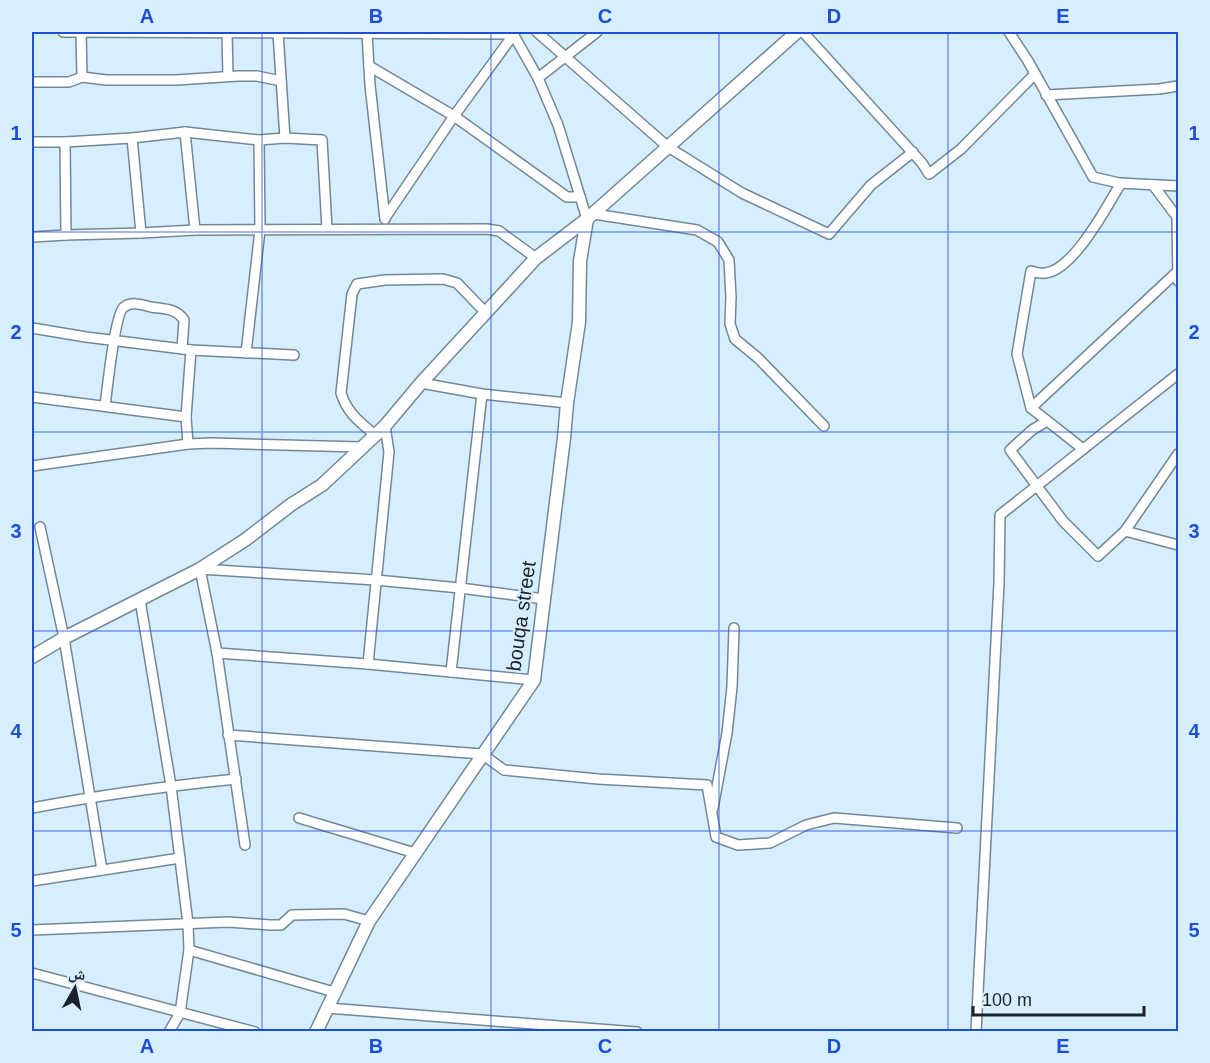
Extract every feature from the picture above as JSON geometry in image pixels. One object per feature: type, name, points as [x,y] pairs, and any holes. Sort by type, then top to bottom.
[{"type":"street","points":[[63,32],[513,33]]},
{"type":"street","points":[[81,32],[82,77]]},
{"type":"street","points":[[537,32],[668,147],[742,193],[829,234],[871,185],[913,152]]},
{"type":"street","points":[[538,78],[597,32]]},
{"type":"street","points":[[32,657],[64,638],[200,569],[245,540],[322,484],[380,431],[536,258],[591,216],[797,32]]},
{"type":"street","points":[[803,32],[913,152],[929,174],[961,149],[1035,74]]},
{"type":"street","points":[[1008,32],[1035,74],[1093,177],[1121,183],[1179,186]]},
{"type":"street","points":[[227,33],[228,76]]},
{"type":"street","points":[[278,33],[285,138]]},
{"type":"street","points":[[367,33],[387,229]]},
{"type":"street","points":[[513,33],[538,78],[558,125],[580,197],[591,216]]},
{"type":"street","points":[[385,218],[513,33]]},
{"type":"street","points":[[369,66],[454,116],[567,197],[580,197]]},
{"type":"street","points":[[32,82],[69,82],[82,77],[106,80],[176,80],[228,76],[257,76],[281,81]]},
{"type":"street","points":[[1046,95],[1179,86]]},
{"type":"street","points":[[32,141],[65,142],[186,132],[260,140],[285,138],[322,140],[327,229]]},
{"type":"street","points":[[186,132],[195,230]]},
{"type":"street","points":[[132,138],[141,233]]},
{"type":"street","points":[[246,353],[260,230],[260,140]]},
{"type":"street","points":[[65,142],[66,234]]},
{"type":"street","points":[[1083,449],[1031,408],[1017,354],[1031,271],[1046,273],[1062,267],[1086,240],[1121,183]]},
{"type":"street","points":[[1153,185],[1177,217],[1179,281]]},
{"type":"street","points":[[591,216],[697,230],[718,242],[729,260],[730,324],[735,339],[758,358],[824,426]]},
{"type":"street","name":"bouqa street","points":[[316,1032],[369,921],[534,680],[567,403],[579,322],[580,261],[591,216]]},
{"type":"street","points":[[32,237],[195,230],[487,229],[499,231],[536,258]]},
{"type":"street","points":[[1031,408],[1178,271]]},
{"type":"street","points":[[368,664],[389,452],[380,431],[349,411],[341,393],[352,294],[357,284],[385,280],[443,279],[457,283],[486,313]]},
{"type":"street","points":[[105,406],[121,309],[126,305],[134,304],[176,311],[184,320],[188,444]]},
{"type":"street","points":[[32,328],[114,341],[186,349],[294,355]]},
{"type":"street","points":[[976,1032],[999,583],[1000,515],[1179,374]]},
{"type":"street","points":[[421,383],[482,394],[567,403]]},
{"type":"street","points":[[451,672],[482,394]]},
{"type":"street","points":[[32,397],[186,417]]},
{"type":"street","points":[[1047,421],[1032,430],[1010,450],[1063,521],[1098,555],[1125,531],[1179,454]]},
{"type":"street","points":[[32,466],[188,444],[361,447]]},
{"type":"street","points":[[40,527],[64,638],[102,870]]},
{"type":"street","points":[[1125,531],[1179,545]]},
{"type":"street","points":[[200,569],[376,580],[544,599]]},
{"type":"street","points":[[200,569],[217,653],[245,845]]},
{"type":"street","points":[[140,600],[171,786],[188,924],[189,950],[180,1012],[169,1032]]},
{"type":"street","points":[[712,813],[729,721],[734,628]]},
{"type":"street","points":[[217,653],[368,664],[534,680]]},
{"type":"street","points":[[228,735],[482,754],[504,770],[598,779],[707,785],[716,837],[738,845],[770,843],[806,825],[834,818],[957,828]]},
{"type":"street","points":[[32,808],[91,797],[237,779]]},
{"type":"street","points":[[299,818],[415,853]]},
{"type":"street","points":[[32,881],[180,858]]},
{"type":"street","points":[[32,927],[228,922],[281,925],[292,915],[344,914],[369,921]]},
{"type":"street","points":[[189,950],[334,992]]},
{"type":"street","points":[[32,973],[255,1032]]},
{"type":"street","points":[[327,1008],[637,1032]]}]
